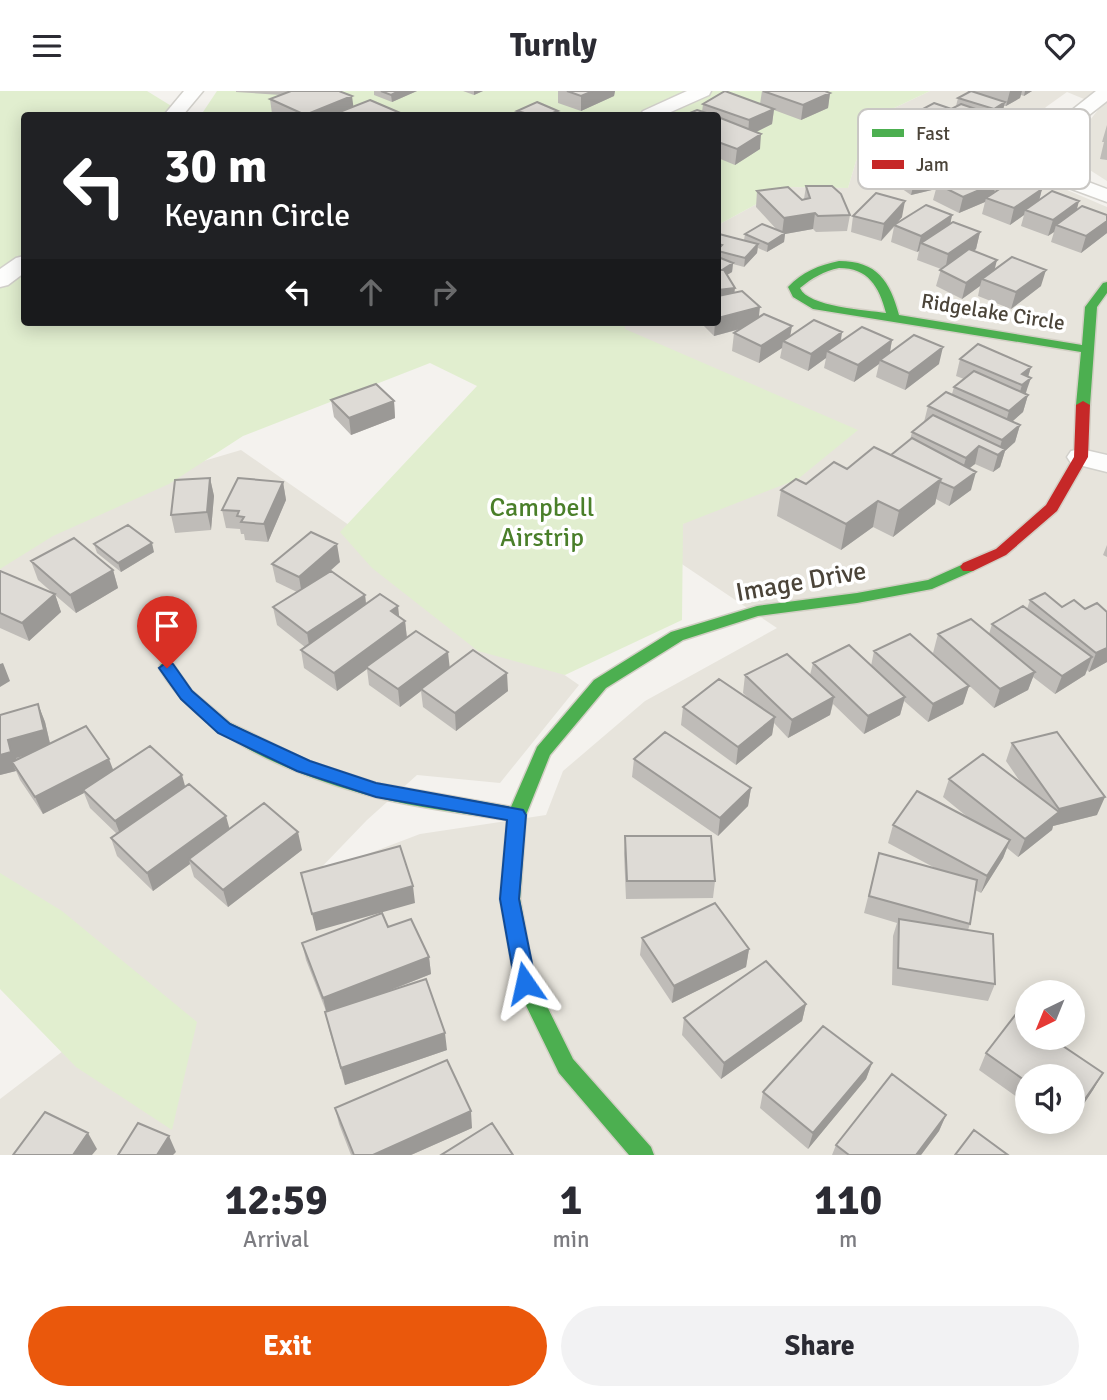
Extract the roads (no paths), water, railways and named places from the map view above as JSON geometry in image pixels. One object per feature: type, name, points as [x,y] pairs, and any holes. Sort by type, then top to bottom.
[{"type":"street","points":[[656,112],[702,91]]},
{"type":"street","points":[[1083,109],[1107,92]]},
{"type":"street","points":[[1089,189],[1107,196]]},
{"type":"street","name":"Ridgelake Circle","points":[[893,317],[881,283],[866,269],[844,263],[821,265],[803,275],[793,287],[797,295],[813,305],[1086,349]]},
{"type":"street","points":[[0,280],[21,265]]},
{"type":"street","name":"Image Drive","points":[[643,1155],[566,1066],[525,983],[510,899],[517,815],[542,752],[600,684],[677,636],[757,611],[857,598],[932,584],[1001,552],[1052,507],[1094,460],[1086,349],[1091,307],[1107,285]]},
{"type":"street","points":[[167,668],[187,695],[224,729],[303,766],[376,790],[517,815]]},
{"type":"park label","name":"Campbell Airstrip","points":[[542,522]]}]
